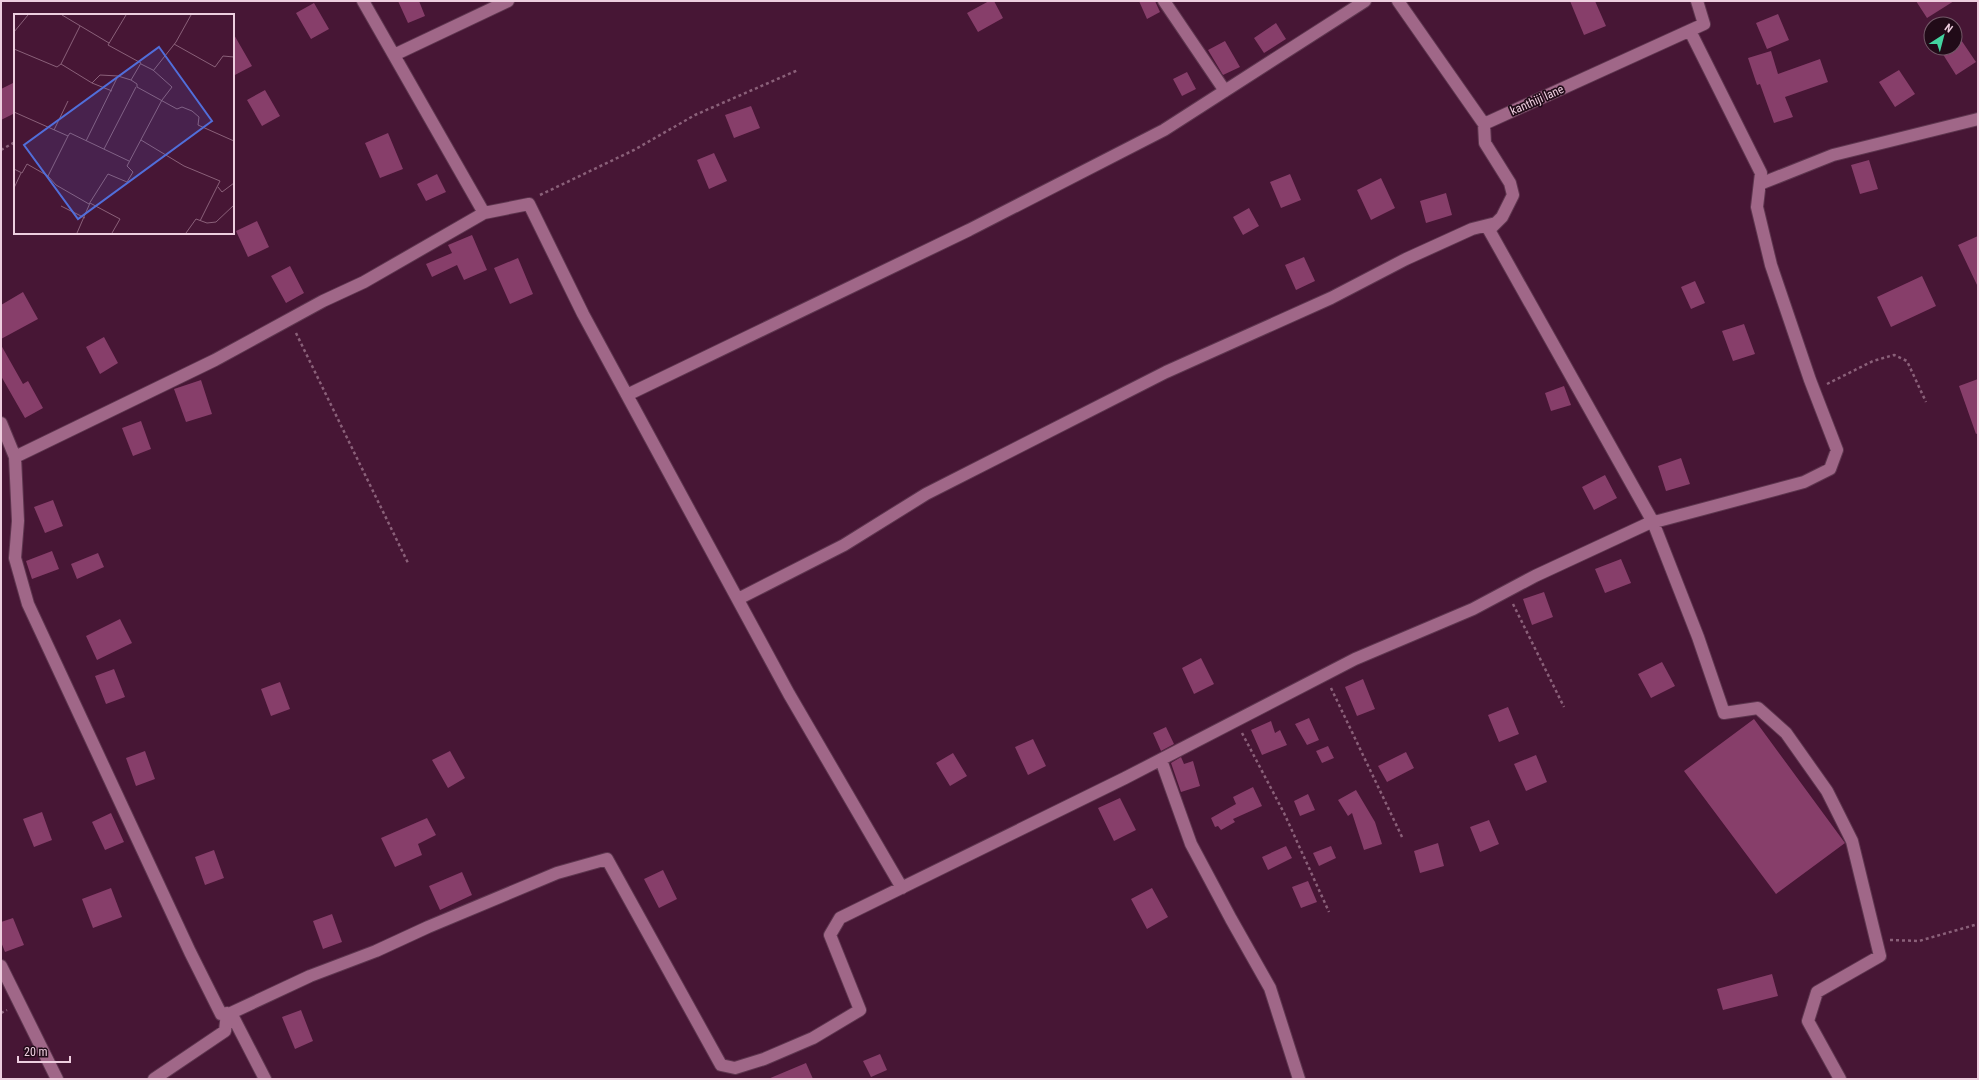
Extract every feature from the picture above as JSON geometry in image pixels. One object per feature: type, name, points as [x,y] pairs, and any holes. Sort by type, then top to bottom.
[{"type":"street","points":[[363,1],[484,213]]},
{"type":"street","points":[[394,55],[508,1]]},
{"type":"street","points":[[1164,1],[1225,90]]},
{"type":"street","points":[[627,395],[969,230],[1164,130],[1365,1]]},
{"type":"street","points":[[1398,1],[1484,124],[1485,143],[1510,183],[1513,195],[1502,216],[1489,230],[1653,522],[1698,637],[1724,713],[1758,708],[1786,733],[1827,791],[1852,841],[1880,956],[1817,992],[1808,1021],[1840,1079]]},
{"type":"street","name":"kanthiji lane","points":[[1484,124],[1704,24],[1697,1]]},
{"type":"street","points":[[1,422],[15,457],[18,521],[14,558],[28,604],[190,952],[221,1014],[229,1013],[310,976],[376,951],[428,927],[557,873],[607,859],[721,1065],[735,1068],[764,1059],[813,1038],[860,1010],[830,936],[840,918],[1161,760],[1355,659],[1474,610],[1535,576],[1653,522],[1804,482],[1830,468],[1837,450],[1814,391],[1771,265],[1757,207],[1761,173],[1690,31]]},
{"type":"street","points":[[1760,184],[1833,155],[1978,119]]},
{"type":"street","points":[[15,457],[215,360],[364,282],[484,213],[529,204],[583,314],[789,694],[902,888]]},
{"type":"street","points":[[738,599],[844,545],[926,494],[1166,372],[1331,298],[1406,259],[1465,232],[1496,223]]},
{"type":"street","points":[[1161,760],[1191,844],[1270,988],[1299,1079]]},
{"type":"street","points":[[1,966],[57,1079]]},
{"type":"street","points":[[154,1079],[225,1031],[229,1013]]},
{"type":"street","points":[[229,1013],[265,1079]]},
{"type":"path","points":[[529,204],[533,198],[634,150],[695,115],[798,70]]},
{"type":"path","points":[[1,150],[14,143]]},
{"type":"path","points":[[289,320],[408,563]]},
{"type":"path","points":[[1814,391],[1874,361],[1894,355],[1907,361],[1926,402]]},
{"type":"path","points":[[1507,591],[1564,707]]},
{"type":"path","points":[[1324,675],[1403,839]]},
{"type":"path","points":[[1236,722],[1284,813],[1329,912]]},
{"type":"path","points":[[1876,939],[1919,941],[1978,924]]},
{"type":"building","points":[[398,1],[419,1],[425,16],[408,23]]},
{"type":"building","points":[[989,1],[994,1],[1003,18],[978,32],[967,13]]},
{"type":"building","points":[[1139,1],[1155,1],[1160,12],[1147,19]]},
{"type":"building","points":[[1570,1],[1595,1],[1606,26],[1584,35]]},
{"type":"building","points":[[1916,1],[1954,1],[1930,16],[1926,16]]},
{"type":"building","points":[[314,3],[329,29],[311,39],[296,13]]},
{"type":"building","points":[[1778,14],[1789,40],[1767,49],[1756,23]]},
{"type":"building","points":[[1276,23],[1286,39],[1264,53],[1254,38]]},
{"type":"building","points":[[234,35],[252,66],[234,75]]},
{"type":"building","points":[[1225,41],[1240,67],[1223,75],[1208,50]]},
{"type":"building","points":[[1963,43],[1976,62],[1956,75],[1944,56],[1963,56]]},
{"type":"building","points":[[1771,51],[1778,74],[1820,59],[1828,82],[1785,97],[1793,117],[1774,123],[1760,84],[1757,85],[1748,58]]},
{"type":"building","points":[[1899,70],[1915,94],[1895,107],[1879,82]]},
{"type":"building","points":[[1187,72],[1196,89],[1182,96],[1173,79]]},
{"type":"building","points":[[14,82],[14,114],[1,120],[1,89]]},
{"type":"building","points":[[265,90],[280,116],[262,126],[247,100]]},
{"type":"building","points":[[751,106],[760,128],[734,138],[725,115]]},
{"type":"building","points":[[388,133],[403,169],[380,178],[365,143]]},
{"type":"building","points":[[714,153],[727,181],[709,189],[697,160]]},
{"type":"building","points":[[1869,160],[1878,189],[1860,194],[1851,165]]},
{"type":"building","points":[[437,174],[446,192],[426,201],[417,184]]},
{"type":"building","points":[[1290,174],[1301,200],[1281,208],[1270,182]]},
{"type":"building","points":[[1381,178],[1395,208],[1371,220],[1357,190]]},
{"type":"building","points":[[1446,193],[1452,215],[1426,223],[1420,201]]},
{"type":"building","points":[[1249,208],[1259,226],[1243,235],[1233,217]]},
{"type":"building","points":[[257,221],[269,247],[248,257],[236,231]]},
{"type":"building","points":[[472,235],[487,270],[464,280],[457,265],[432,277],[426,264],[452,253],[448,245]]},
{"type":"building","points":[[1978,236],[1978,287],[1958,245]]},
{"type":"building","points":[[1304,257],[1315,281],[1296,290],[1285,265]]},
{"type":"building","points":[[518,258],[533,294],[510,304],[494,268]]},
{"type":"building","points":[[290,266],[304,293],[286,303],[271,276]]},
{"type":"building","points":[[1922,276],[1936,306],[1891,327],[1877,297]]},
{"type":"building","points":[[1695,281],[1705,303],[1691,309],[1681,287]]},
{"type":"building","points":[[23,292],[38,319],[1,339],[1,305]]},
{"type":"building","points":[[1744,324],[1755,354],[1733,361],[1722,331]]},
{"type":"building","points":[[104,337],[118,363],[100,374],[86,347]]},
{"type":"building","points":[[1,345],[23,384],[28,381],[43,408],[25,418],[1,376]]},
{"type":"building","points":[[1978,379],[1978,433],[1976,434],[1959,386]]},
{"type":"building","points":[[201,380],[212,414],[186,422],[174,389]]},
{"type":"building","points":[[1564,386],[1571,405],[1551,411],[1545,393]]},
{"type":"building","points":[[141,421],[151,449],[133,456],[122,428]]},
{"type":"building","points":[[1681,458],[1690,484],[1666,491],[1658,466]]},
{"type":"building","points":[[1605,475],[1617,498],[1594,510],[1582,487]]},
{"type":"building","points":[[53,500],[63,526],[45,533],[34,507]]},
{"type":"building","points":[[52,551],[59,569],[32,579],[26,561]]},
{"type":"building","points":[[98,553],[104,567],[77,579],[71,564]]},
{"type":"building","points":[[1621,559],[1631,583],[1605,593],[1595,569]]},
{"type":"building","points":[[1544,592],[1553,617],[1532,625],[1523,599]]},
{"type":"building","points":[[120,619],[132,643],[97,660],[86,636]]},
{"type":"building","points":[[1201,658],[1214,684],[1194,694],[1182,668]]},
{"type":"building","points":[[1662,662],[1675,686],[1651,698],[1638,674]]},
{"type":"building","points":[[114,669],[125,697],[106,704],[95,676]]},
{"type":"building","points":[[1363,679],[1375,709],[1357,716],[1345,687]]},
{"type":"building","points":[[280,682],[290,709],[271,716],[261,689]]},
{"type":"building","points":[[1508,707],[1519,734],[1499,742],[1488,715]]},
{"type":"building","points":[[1309,718],[1319,740],[1307,745],[1295,724]]},
{"type":"building","points":[[1754,719],[1845,843],[1776,894],[1684,771]]},
{"type":"building","points":[[1271,721],[1275,733],[1280,730],[1287,745],[1262,755],[1251,730]]},
{"type":"building","points":[[1166,727],[1174,744],[1161,751],[1153,733]]},
{"type":"building","points":[[1033,739],[1046,766],[1028,775],[1015,747]]},
{"type":"building","points":[[1328,746],[1334,758],[1322,763],[1316,751]]},
{"type":"building","points":[[145,751],[155,779],[136,786],[126,758]]},
{"type":"building","points":[[450,751],[465,778],[448,788],[432,760]]},
{"type":"building","points":[[1406,752],[1414,768],[1387,782],[1378,766]]},
{"type":"building","points":[[953,753],[967,776],[950,786],[936,763]]},
{"type":"building","points":[[1536,755],[1547,782],[1526,791],[1514,764]]},
{"type":"building","points":[[1181,757],[1184,764],[1193,761],[1200,786],[1181,792],[1171,763]]},
{"type":"building","points":[[1253,787],[1262,806],[1233,819],[1235,822],[1221,830],[1218,826],[1215,827],[1211,818],[1236,804],[1233,797]]},
{"type":"building","points":[[1356,790],[1375,822],[1382,844],[1364,850],[1352,813],[1348,816],[1338,800]]},
{"type":"building","points":[[1308,794],[1315,810],[1300,816],[1294,801]]},
{"type":"building","points":[[1120,798],[1136,830],[1114,841],[1098,808]]},
{"type":"building","points":[[42,812],[52,840],[34,847],[23,819]]},
{"type":"building","points":[[111,813],[124,842],[105,850],[92,822]]},
{"type":"building","points":[[427,818],[436,835],[418,844],[422,855],[395,867],[381,838]]},
{"type":"building","points":[[1489,820],[1499,844],[1480,852],[1470,827]]},
{"type":"building","points":[[1438,843],[1444,866],[1420,873],[1414,851]]},
{"type":"building","points":[[1286,846],[1292,858],[1268,870],[1262,857]]},
{"type":"building","points":[[1331,846],[1336,858],[1319,866],[1313,853]]},
{"type":"building","points":[[214,850],[224,878],[205,885],[195,857]]},
{"type":"building","points":[[663,870],[677,899],[659,908],[644,879]]},
{"type":"building","points":[[462,872],[472,895],[440,910],[429,886]]},
{"type":"building","points":[[1308,881],[1317,902],[1301,908],[1292,887]]},
{"type":"building","points":[[111,888],[122,917],[93,928],[82,899]]},
{"type":"building","points":[[1152,888],[1168,917],[1147,929],[1131,899]]},
{"type":"building","points":[[332,914],[342,942],[323,949],[313,921]]},
{"type":"building","points":[[13,918],[24,945],[5,952],[1,942],[1,922]]},
{"type":"building","points":[[1772,974],[1778,996],[1723,1010],[1717,989]]},
{"type":"building","points":[[301,1010],[313,1041],[295,1049],[282,1017]]},
{"type":"building","points":[[880,1054],[887,1070],[871,1077],[863,1061]]},
{"type":"building","points":[[806,1063],[813,1079],[768,1079]]}]
